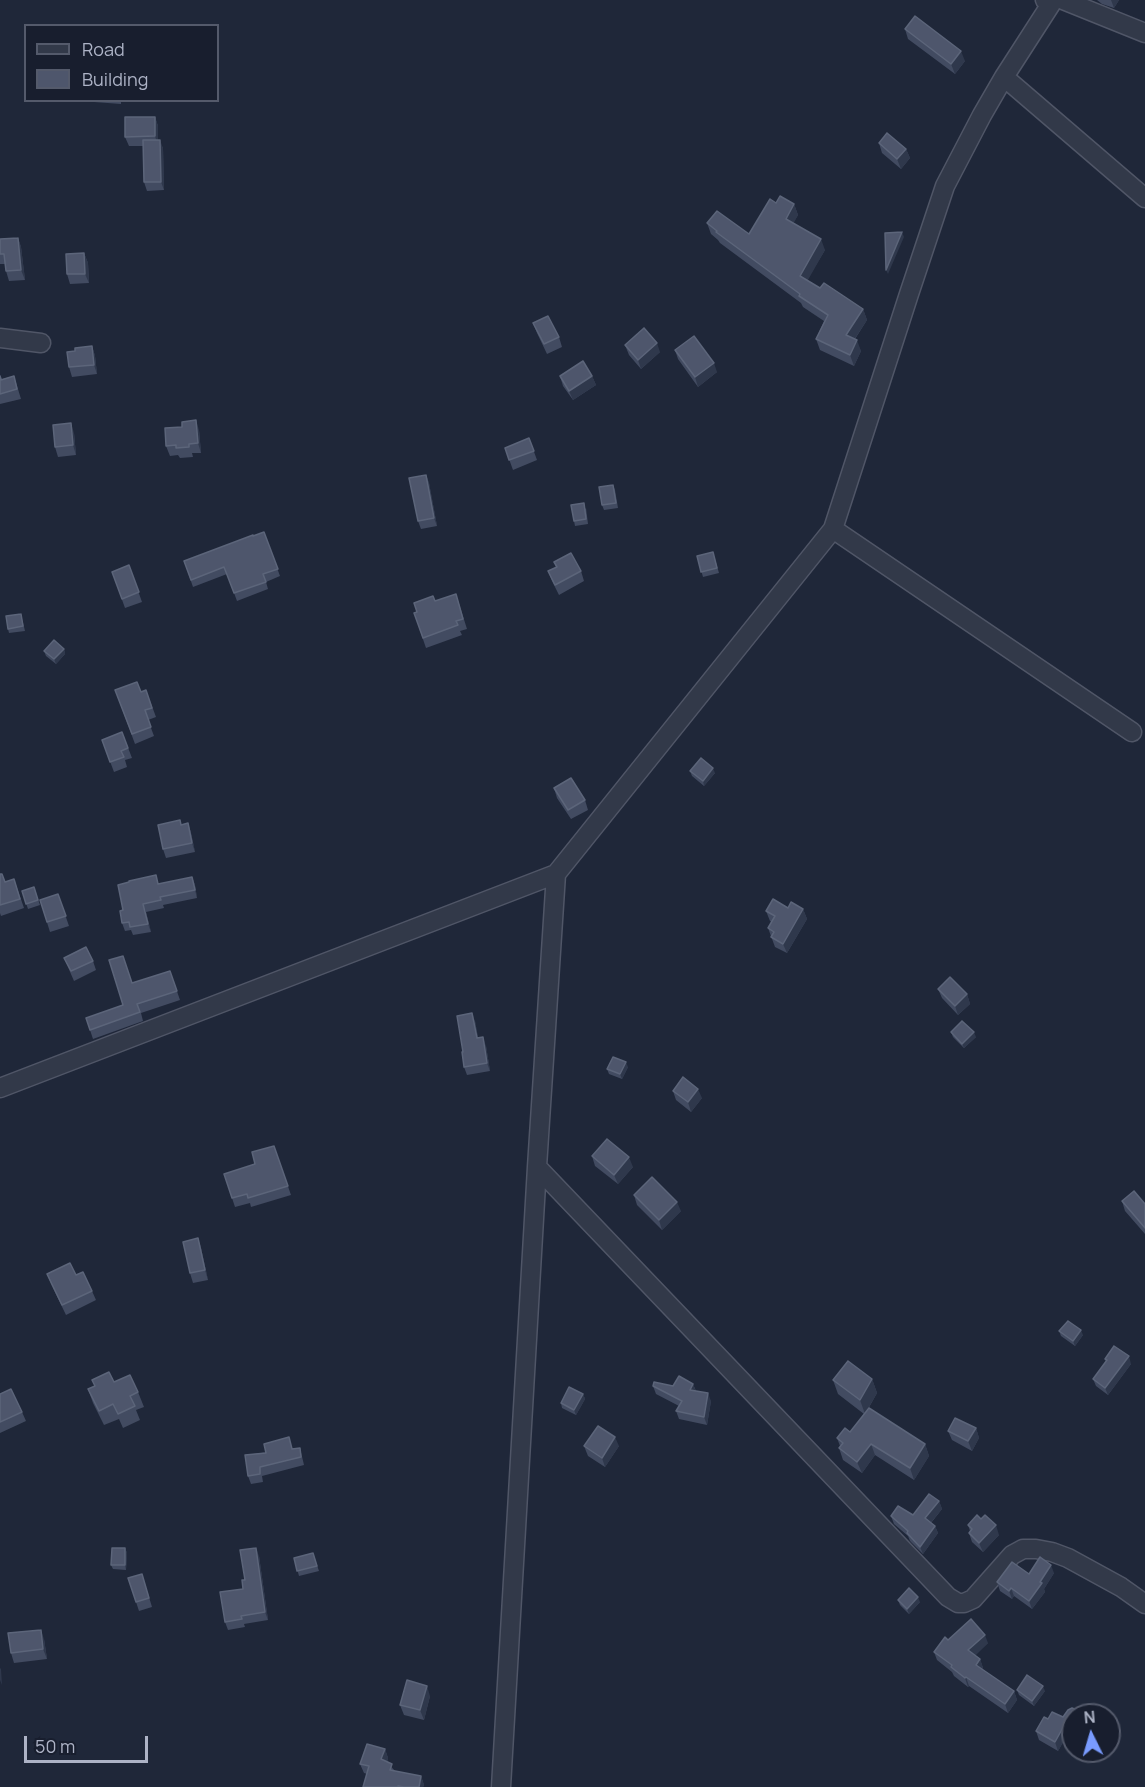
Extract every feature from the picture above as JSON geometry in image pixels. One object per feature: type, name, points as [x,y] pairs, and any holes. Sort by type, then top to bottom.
[{"type":"street","points":[[0,1088],[556,874],[833,529],[945,186],[1004,77],[1053,1],[1145,33]]},
{"type":"street","points":[[1004,77],[1145,198]]},
{"type":"street","points":[[0,338],[41,343]]},
{"type":"street","points":[[833,529],[1132,732]]},
{"type":"street","points":[[501,1787],[556,874]]},
{"type":"street","points":[[537,1167],[948,1597],[958,1603],[973,1599],[1012,1555],[1023,1550],[1036,1549],[1068,1558],[1121,1587],[1145,1604]]},
{"type":"building","points":[[915,16],[961,51],[951,64],[905,29]]},
{"type":"building","points":[[125,117],[155,117],[155,136],[125,137]]},
{"type":"building","points":[[887,133],[906,149],[897,159],[879,143]]},
{"type":"building","points":[[143,140],[160,140],[161,182],[144,182]]},
{"type":"building","points":[[780,196],[794,204],[786,219],[821,239],[800,276],[820,288],[824,283],[863,309],[846,335],[857,340],[850,355],[816,339],[828,315],[799,296],[800,294],[707,223],[717,211],[749,234],[770,199],[776,203]]},
{"type":"building","points":[[902,232],[886,270],[885,233]]},
{"type":"building","points":[[18,238],[21,270],[6,271],[4,254],[0,254],[0,239]]},
{"type":"building","points":[[84,253],[85,274],[67,274],[66,254]]},
{"type":"building","points":[[548,316],[559,337],[544,344],[533,323]]},
{"type":"building","points":[[644,328],[657,343],[638,360],[625,345]]},
{"type":"building","points":[[694,336],[714,363],[695,377],[675,350]]},
{"type":"building","points":[[92,346],[94,365],[69,367],[67,352],[75,351],[75,348]]},
{"type":"building","points":[[583,361],[592,376],[569,391],[560,376]]},
{"type":"building","points":[[0,376],[1,380],[14,376],[17,389],[0,394]]},
{"type":"building","points":[[196,420],[198,443],[189,444],[189,447],[166,446],[165,428],[182,427],[182,422]]},
{"type":"building","points":[[71,423],[73,445],[55,447],[53,425]]},
{"type":"building","points":[[529,438],[534,451],[509,460],[505,448]]},
{"type":"building","points":[[426,475],[434,518],[418,521],[409,478]]},
{"type":"building","points":[[613,485],[616,503],[602,505],[599,487]]},
{"type":"building","points":[[584,503],[586,519],[574,521],[571,505]]},
{"type":"building","points":[[264,532],[278,569],[263,574],[266,582],[234,593],[224,567],[191,580],[184,561]]},
{"type":"building","points":[[713,552],[717,568],[701,572],[697,556]]},
{"type":"building","points":[[571,553],[581,571],[555,585],[548,571],[557,567],[554,562]]},
{"type":"building","points":[[129,565],[139,592],[122,599],[112,572]]},
{"type":"building","points":[[456,594],[463,619],[456,621],[458,625],[423,638],[414,613],[417,612],[414,603],[433,596],[435,601]]},
{"type":"building","points":[[21,614],[23,626],[8,629],[6,616]]},
{"type":"building","points":[[54,640],[64,649],[54,659],[44,651]]},
{"type":"building","points":[[137,682],[141,692],[146,690],[152,708],[145,710],[151,727],[132,734],[115,690]]},
{"type":"building","points":[[122,732],[128,748],[121,751],[124,757],[110,762],[102,740]]},
{"type":"building","points":[[701,758],[713,768],[703,781],[690,771]]},
{"type":"building","points":[[571,778],[585,800],[568,810],[554,788]]},
{"type":"building","points":[[180,820],[181,825],[188,823],[192,843],[163,849],[158,825]]},
{"type":"building","points":[[0,874],[5,882],[14,879],[20,899],[0,905]]},
{"type":"building","points":[[156,875],[158,884],[192,877],[195,890],[160,897],[161,900],[143,904],[148,924],[130,927],[129,922],[122,923],[120,911],[123,910],[118,885]]},
{"type":"building","points":[[34,887],[38,900],[26,904],[22,891]]},
{"type":"building","points":[[58,894],[66,916],[47,922],[40,900]]},
{"type":"building","points":[[773,899],[788,908],[791,902],[803,909],[783,944],[771,937],[774,932],[768,928],[775,916],[766,911]]},
{"type":"building","points":[[86,947],[93,961],[71,971],[64,958]]},
{"type":"building","points":[[123,956],[132,983],[170,971],[177,991],[137,1004],[140,1012],[90,1030],[86,1018],[123,1005],[109,960]]},
{"type":"building","points":[[950,977],[967,994],[955,1006],[938,989]]},
{"type":"building","points":[[472,1013],[477,1038],[483,1037],[487,1063],[464,1067],[457,1016]]},
{"type":"building","points":[[962,1021],[974,1032],[962,1044],[951,1032]]},
{"type":"building","points":[[613,1057],[626,1062],[620,1074],[607,1069]]},
{"type":"building","points":[[683,1077],[698,1089],[688,1102],[673,1091]]},
{"type":"building","points":[[607,1139],[629,1157],[614,1175],[592,1156]]},
{"type":"building","points":[[274,1146],[288,1186],[248,1198],[247,1194],[232,1198],[224,1174],[255,1164],[252,1152]]},
{"type":"building","points":[[652,1177],[677,1202],[659,1220],[634,1195]]},
{"type":"building","points":[[1134,1191],[1145,1204],[1145,1228],[1122,1201]]},
{"type":"building","points":[[198,1238],[205,1270],[190,1273],[183,1242]]},
{"type":"building","points":[[70,1263],[76,1275],[83,1272],[92,1291],[62,1305],[47,1274]]},
{"type":"building","points":[[1068,1321],[1081,1330],[1073,1341],[1059,1331]]},
{"type":"building","points":[[1114,1346],[1129,1356],[1105,1388],[1093,1379]]},
{"type":"building","points":[[848,1361],[872,1379],[860,1400],[833,1380]]},
{"type":"building","points":[[109,1372],[114,1382],[130,1375],[138,1392],[130,1396],[135,1406],[118,1414],[113,1404],[99,1411],[88,1389],[95,1386],[92,1380]]},
{"type":"building","points":[[679,1376],[693,1384],[690,1390],[708,1393],[704,1417],[676,1411],[682,1401],[653,1386],[654,1382],[673,1386]]},
{"type":"building","points":[[569,1387],[583,1394],[574,1410],[561,1403]]},
{"type":"building","points":[[11,1389],[22,1412],[0,1422],[0,1394]]},
{"type":"building","points":[[869,1408],[925,1444],[910,1468],[871,1444],[857,1462],[839,1448],[843,1443],[837,1438],[845,1428],[850,1432]]},
{"type":"building","points":[[955,1418],[976,1428],[968,1441],[948,1431]]},
{"type":"building","points":[[598,1426],[615,1437],[602,1458],[584,1446]]},
{"type":"building","points":[[289,1437],[292,1449],[300,1448],[301,1457],[260,1467],[260,1474],[248,1476],[245,1455],[266,1453],[264,1444]]},
{"type":"building","points":[[929,1494],[939,1501],[925,1518],[935,1526],[920,1547],[907,1533],[908,1531],[891,1516],[898,1506],[913,1515]]},
{"type":"building","points":[[977,1515],[981,1519],[985,1515],[996,1525],[979,1543],[969,1533],[972,1529],[968,1525]]},
{"type":"building","points":[[112,1548],[125,1548],[125,1565],[111,1565]]},
{"type":"building","points":[[256,1548],[265,1612],[241,1616],[242,1619],[225,1622],[220,1592],[243,1589],[242,1580],[245,1580],[240,1550]]},
{"type":"building","points":[[313,1553],[317,1566],[297,1571],[294,1558]]},
{"type":"building","points":[[1040,1557],[1051,1565],[1029,1601],[1011,1588],[1009,1591],[997,1582],[1012,1562],[1029,1574]]},
{"type":"building","points":[[142,1574],[149,1598],[136,1602],[128,1578]]},
{"type":"building","points":[[909,1588],[918,1597],[907,1609],[898,1600]]},
{"type":"building","points":[[971,1619],[985,1635],[968,1650],[980,1659],[976,1665],[1014,1691],[1005,1704],[965,1678],[934,1652],[945,1637],[948,1640]]},
{"type":"building","points":[[41,1630],[43,1649],[11,1653],[8,1633]]},
{"type":"building","points":[[1027,1675],[1043,1686],[1032,1701],[1017,1690]]},
{"type":"building","points":[[407,1680],[427,1686],[420,1710],[400,1705]]},
{"type":"building","points":[[1052,1712],[1061,1716],[1061,1731],[1055,1742],[1036,1731],[1044,1717],[1048,1719]]},
{"type":"building","points":[[367,1744],[385,1749],[381,1759],[392,1764],[390,1770],[421,1776],[419,1787],[363,1787],[369,1766],[360,1764]]}]
